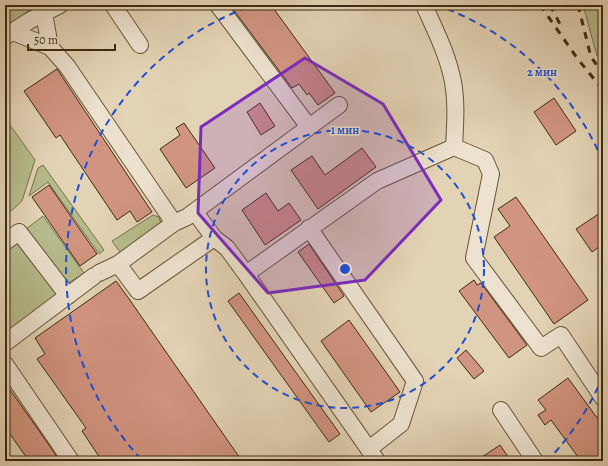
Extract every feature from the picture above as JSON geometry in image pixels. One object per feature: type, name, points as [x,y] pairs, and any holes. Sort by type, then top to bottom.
[{"type":"street","points":[[9,35],[44,13],[60,5]]},
{"type":"street","points":[[113,5],[140,45]]},
{"type":"street","points":[[218,5],[308,127]]},
{"type":"street","points":[[424,5],[444,49],[453,82],[456,102],[454,147]]},
{"type":"street","points":[[44,13],[50,47],[67,66],[174,223]]},
{"type":"street","points":[[9,35],[50,47]]},
{"type":"street","points":[[5,342],[97,274],[118,264],[174,223],[187,217],[339,104]]},
{"type":"street","points":[[246,274],[309,228],[378,181],[454,147],[485,160],[491,174],[474,258],[541,348],[561,335],[603,398]]},
{"type":"street","points":[[194,212],[214,238],[227,248],[373,455],[401,424],[415,381],[309,228]]},
{"type":"street","points":[[5,242],[19,232],[68,296]]},
{"type":"street","points":[[118,264],[138,291],[214,238]]},
{"type":"street","points":[[5,364],[71,461]]},
{"type":"street","points":[[501,410],[535,461]]},
{"type":"highlighted area","points":[[305,58],[383,104],[441,200],[365,280],[268,293],[198,213],[201,127]]},
{"type":"green space","points":[[5,5],[27,5],[30,10],[5,27]]},
{"type":"green space","points":[[583,5],[598,5],[603,18],[602,55],[597,56]]},
{"type":"green space","points":[[5,118],[35,160],[22,201],[10,212],[5,206]]},
{"type":"green space","points":[[43,165],[104,250],[99,254],[48,182],[29,196],[38,168]]},
{"type":"green space","points":[[153,215],[159,217],[161,223],[122,255],[112,241]]},
{"type":"green space","points":[[43,216],[84,273],[70,282],[65,282],[26,229]]},
{"type":"green space","points":[[17,242],[59,295],[5,334],[5,249]]},
{"type":"building","points":[[230,5],[271,5],[335,93],[318,105],[309,93],[307,95],[299,84],[292,88]]},
{"type":"building","points":[[57,69],[152,212],[137,222],[130,211],[117,220],[60,135],[56,138],[24,91]]},
{"type":"building","points":[[554,98],[576,131],[556,145],[534,112]]},
{"type":"building","points":[[260,103],[275,126],[261,135],[247,112]]},
{"type":"building","points":[[184,123],[215,168],[186,188],[160,149],[180,135],[176,128]]},
{"type":"building","points":[[362,148],[376,167],[318,209],[291,170],[312,156],[325,175]]},
{"type":"building","points":[[49,185],[97,254],[80,266],[32,197]]},
{"type":"building","points":[[266,193],[278,211],[289,203],[301,220],[265,245],[242,210]]},
{"type":"building","points":[[516,197],[588,300],[554,324],[494,237],[510,226],[498,209]]},
{"type":"building","points":[[603,211],[603,244],[592,252],[576,229]]},
{"type":"building","points":[[309,244],[344,296],[334,303],[298,252]]},
{"type":"building","points":[[474,280],[477,285],[481,283],[527,345],[509,358],[459,291]]},
{"type":"building","points":[[116,281],[242,461],[102,461],[82,431],[86,428],[37,359],[45,354],[35,338]]},
{"type":"building","points":[[239,293],[340,434],[329,442],[228,301]]},
{"type":"building","points":[[349,320],[400,392],[371,412],[321,341]]},
{"type":"building","points":[[466,350],[484,371],[474,379],[457,358]]},
{"type":"building","points":[[568,378],[603,426],[603,461],[581,461],[551,420],[545,425],[538,415],[546,410],[538,400]]},
{"type":"building","points":[[5,383],[60,461],[29,461],[5,427]]},
{"type":"building","points":[[500,445],[511,461],[476,461]]},
{"type":"railway","points":[[540,5],[577,58],[603,90]]},
{"type":"railway","points":[[550,5],[562,28]]},
{"type":"railway","points":[[578,5],[591,57],[603,74]]}]
